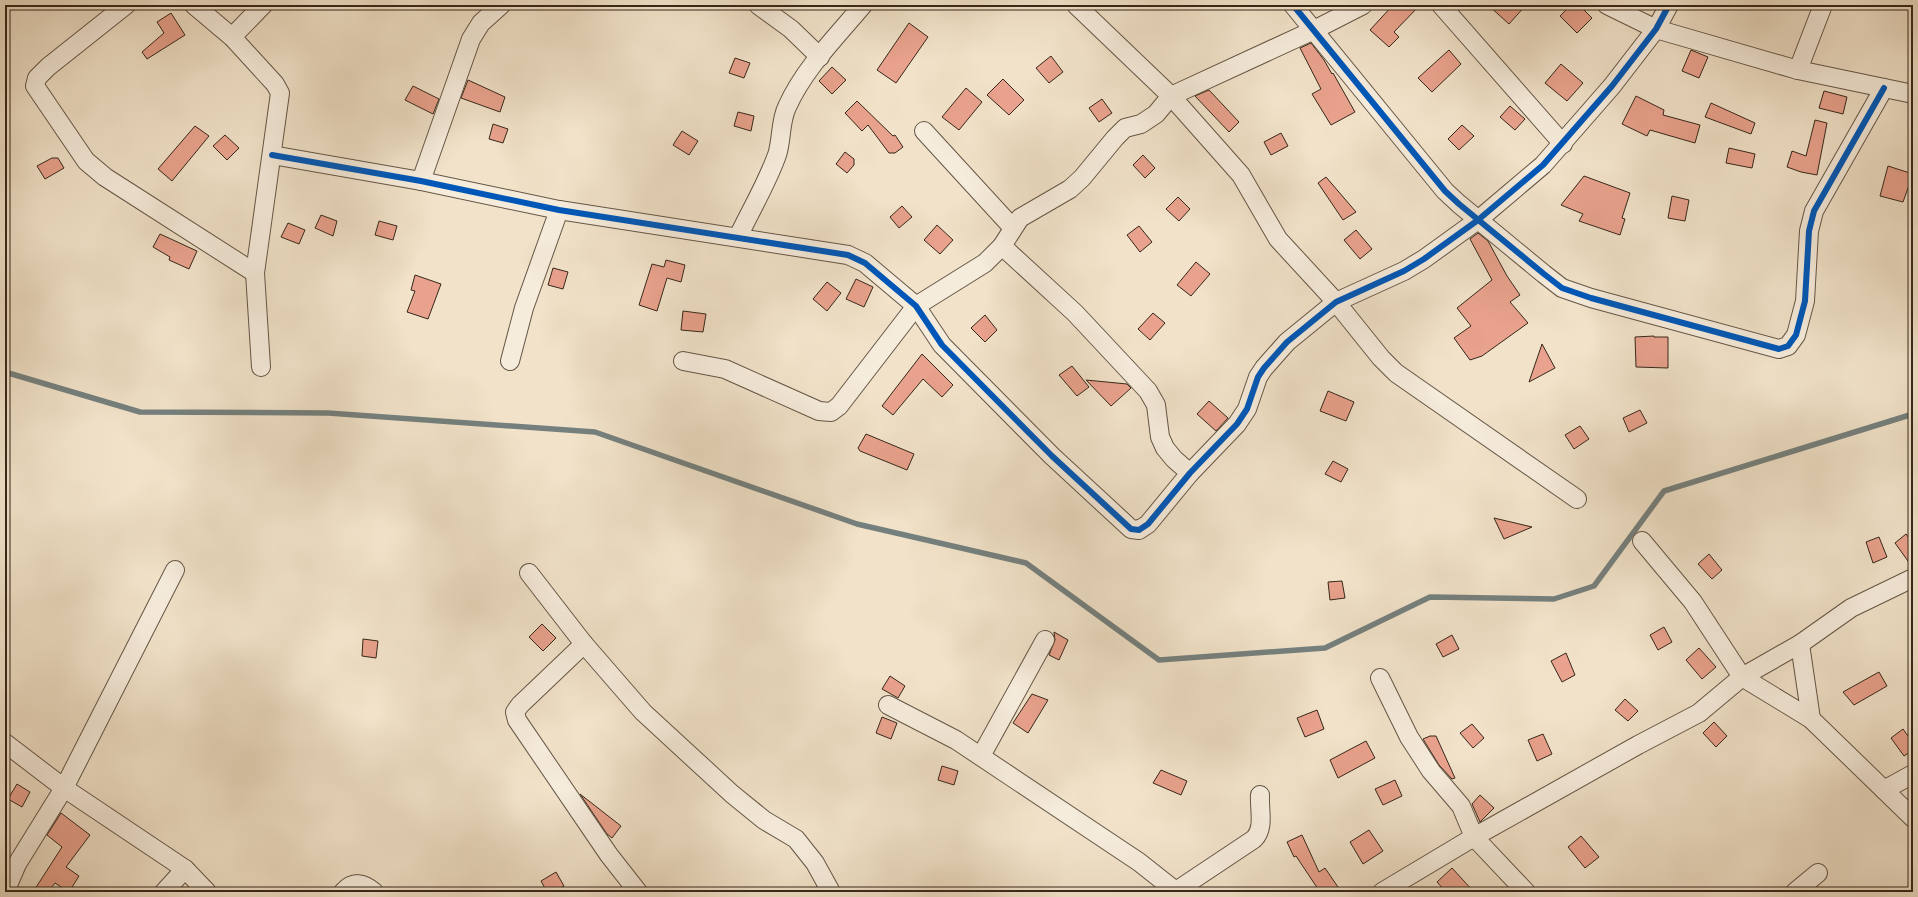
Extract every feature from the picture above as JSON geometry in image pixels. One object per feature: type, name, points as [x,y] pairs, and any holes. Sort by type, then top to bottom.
[{"type":"street","points":[[126,5],[48,67],[37,78],[35,86],[86,161],[105,177],[255,273]]},
{"type":"street","points":[[194,5],[232,37],[275,84],[280,93],[255,273],[261,367]]},
{"type":"street","points":[[232,37],[263,5]]},
{"type":"street","points":[[421,181],[471,39],[481,23],[501,5]]},
{"type":"street","points":[[758,5],[791,29],[820,57]]},
{"type":"street","points":[[738,237],[776,158],[786,109],[796,88],[863,5]]},
{"type":"street","points":[[1076,5],[1171,96],[1241,175],[1278,239],[1291,255],[1336,302],[1381,358],[1396,373],[1577,499]]},
{"type":"street","points":[[1293,5],[1445,190],[1478,220],[1562,288],[1591,298],[1779,349],[1788,346],[1796,335],[1805,302],[1809,231],[1814,211],[1884,88]]},
{"type":"street","points":[[683,360],[725,369],[819,411],[831,412],[839,406],[916,306],[985,263],[1002,246],[1012,228],[1020,218],[1070,188],[1082,178],[1114,138],[1125,128],[1141,124],[1156,114],[1171,96],[1314,30],[1363,5]]},
{"type":"street","points":[[1441,5],[1563,144]]},
{"type":"street","points":[[1607,5],[1656,29],[1798,70],[1913,94]]},
{"type":"street","points":[[272,155],[421,181],[559,210],[848,254],[865,263],[916,306],[942,345],[1052,456],[1132,529],[1139,530],[1148,524],[1190,473],[1237,424],[1247,409],[1258,377],[1287,342],[1336,302],[1424,259],[1478,220],[1544,165],[1612,86],[1656,29],[1669,5]]},
{"type":"street","points":[[1798,70],[1823,5]]},
{"type":"street","points":[[924,131],[1012,228]]},
{"type":"street","points":[[510,362],[524,308],[559,210]]},
{"type":"street","points":[[1002,246],[1075,313],[1148,391],[1156,405],[1160,437],[1165,448],[1174,459],[1190,473]]},
{"type":"street","points":[[1642,541],[1693,602],[1742,677],[1811,720],[1913,818]]},
{"type":"street","points":[[5,892],[17,864],[64,788],[175,570]]},
{"type":"street","points":[[529,573],[584,644],[643,712],[732,794],[764,820],[796,839],[815,863],[831,892]]},
{"type":"street","points":[[1382,892],[1474,837],[1638,745],[1699,713],[1742,677],[1800,644],[1851,608],[1913,578]]},
{"type":"street","points":[[981,756],[1045,640]]},
{"type":"street","points":[[584,644],[520,705],[515,712],[517,720],[609,855],[638,892]]},
{"type":"street","points":[[1800,644],[1811,720]]},
{"type":"street","points":[[1380,678],[1409,737],[1431,771],[1460,806],[1474,837],[1526,892]]},
{"type":"street","points":[[888,705],[956,740],[981,756],[1139,862],[1176,892],[1254,839],[1259,834],[1260,795]]},
{"type":"street","points":[[5,743],[64,788],[185,869],[207,892]]},
{"type":"street","points":[[1884,790],[1913,774]]},
{"type":"street","points":[[164,892],[185,869]]},
{"type":"street","points":[[1795,892],[1818,873]]},
{"type":"street","points":[[343,892],[349,886],[359,883],[368,886],[374,892]]},
{"type":"building","points":[[1393,5],[1420,5],[1394,32],[1399,37],[1389,47],[1370,30]]},
{"type":"building","points":[[1488,5],[1526,5],[1509,24]]},
{"type":"building","points":[[1571,5],[1579,5],[1592,18],[1577,33],[1560,16]]},
{"type":"building","points":[[171,13],[185,35],[147,59],[142,52],[164,33],[157,22]]},
{"type":"building","points":[[909,23],[928,37],[896,83],[877,70]]},
{"type":"building","points":[[1311,43],[1324,60],[1332,74],[1333,73],[1355,112],[1331,125],[1312,94],[1321,89],[1300,48]]},
{"type":"building","points":[[1449,50],[1461,64],[1432,92],[1418,78]]},
{"type":"building","points":[[1691,50],[1708,57],[1699,78],[1682,71]]},
{"type":"building","points":[[1051,56],[1063,72],[1049,83],[1036,68]]},
{"type":"building","points":[[735,58],[750,63],[744,78],[729,73]]},
{"type":"building","points":[[1561,64],[1583,83],[1567,101],[1545,83]]},
{"type":"building","points":[[832,67],[846,80],[832,94],[819,81]]},
{"type":"building","points":[[1003,79],[1024,100],[1009,115],[987,95]]},
{"type":"building","points":[[468,80],[505,97],[500,112],[461,98]]},
{"type":"building","points":[[413,86],[439,99],[433,114],[405,100]]},
{"type":"building","points":[[966,88],[982,102],[959,130],[942,117]]},
{"type":"building","points":[[1209,90],[1239,122],[1229,132],[1195,96]]},
{"type":"building","points":[[1824,91],[1847,97],[1843,114],[1819,108]]},
{"type":"building","points":[[1636,96],[1664,110],[1663,115],[1700,125],[1695,143],[1650,130],[1647,136],[1622,124]]},
{"type":"building","points":[[1102,99],[1112,113],[1099,122],[1089,108]]},
{"type":"building","points":[[857,101],[893,136],[895,135],[903,147],[895,153],[889,153],[868,125],[862,131],[845,113]]},
{"type":"building","points":[[1711,103],[1755,123],[1751,134],[1705,117]]},
{"type":"building","points":[[1510,106],[1525,119],[1515,130],[1500,117]]},
{"type":"building","points":[[738,112],[754,116],[751,131],[734,126]]},
{"type":"building","points":[[1815,120],[1827,123],[1817,175],[1801,172],[1787,167],[1792,151],[1806,156]]},
{"type":"building","points":[[493,124],[508,129],[503,143],[489,139]]},
{"type":"building","points":[[1462,125],[1474,136],[1459,150],[1448,139]]},
{"type":"building","points":[[195,126],[209,136],[172,181],[158,169]]},
{"type":"building","points":[[682,131],[698,141],[689,155],[673,145]]},
{"type":"building","points":[[1281,133],[1288,146],[1271,155],[1264,142]]},
{"type":"building","points":[[225,135],[239,148],[227,160],[213,146]]},
{"type":"building","points":[[1729,148],[1755,154],[1752,168],[1726,163]]},
{"type":"building","points":[[845,152],[854,159],[854,165],[847,173],[836,164]]},
{"type":"building","points":[[1143,155],[1155,168],[1145,178],[1133,165]]},
{"type":"building","points":[[52,158],[58,158],[64,168],[45,179],[37,166]]},
{"type":"building","points":[[1888,166],[1913,174],[1903,202],[1880,196]]},
{"type":"building","points":[[1584,176],[1630,193],[1622,218],[1625,219],[1620,235],[1579,221],[1583,214],[1561,205]]},
{"type":"building","points":[[1326,177],[1356,212],[1343,220],[1318,183]]},
{"type":"building","points":[[1672,196],[1689,200],[1685,221],[1668,218]]},
{"type":"building","points":[[1178,197],[1190,209],[1179,221],[1166,209]]},
{"type":"building","points":[[902,206],[912,217],[899,228],[890,217]]},
{"type":"building","points":[[321,215],[337,221],[333,236],[315,228]]},
{"type":"building","points":[[379,221],[397,226],[393,240],[375,235]]},
{"type":"building","points":[[288,223],[305,230],[299,244],[281,237]]},
{"type":"building","points":[[937,225],[953,240],[940,254],[924,240]]},
{"type":"building","points":[[1139,226],[1152,242],[1140,252],[1127,235]]},
{"type":"building","points":[[1356,230],[1372,249],[1360,259],[1344,240]]},
{"type":"building","points":[[1478,233],[1488,241],[1507,276],[1520,295],[1510,302],[1528,323],[1482,356],[1470,360],[1454,338],[1471,326],[1457,308],[1492,280],[1470,239]]},
{"type":"building","points":[[160,234],[197,251],[189,269],[169,260],[170,257],[153,247]]},
{"type":"building","points":[[666,260],[685,265],[681,282],[667,278],[657,311],[639,305],[652,264],[664,267]]},
{"type":"building","points":[[1196,262],[1210,274],[1191,296],[1177,285]]},
{"type":"building","points":[[553,268],[568,272],[563,289],[548,285]]},
{"type":"building","points":[[415,275],[441,284],[428,319],[407,312],[415,291],[411,290]]},
{"type":"building","points":[[856,279],[873,287],[864,307],[846,299]]},
{"type":"building","points":[[827,282],[841,293],[827,311],[813,299]]},
{"type":"building","points":[[683,311],[706,314],[703,332],[681,330]]},
{"type":"building","points":[[1153,313],[1165,323],[1150,340],[1138,329]]},
{"type":"building","points":[[985,315],[997,330],[985,342],[971,328]]},
{"type":"building","points":[[1635,337],[1668,337],[1668,368],[1636,367]]},
{"type":"building","points":[[1542,344],[1555,368],[1529,382]]},
{"type":"building","points":[[922,354],[953,385],[942,397],[923,379],[893,415],[882,406]]},
{"type":"building","points":[[1072,366],[1089,387],[1077,396],[1059,375]]},
{"type":"building","points":[[1086,380],[1127,384],[1131,388],[1111,406]]},
{"type":"building","points":[[1328,391],[1354,402],[1346,421],[1320,411]]},
{"type":"building","points":[[1209,401],[1228,418],[1216,431],[1197,414]]},
{"type":"building","points":[[1640,410],[1647,423],[1629,432],[1623,418]]},
{"type":"building","points":[[1580,426],[1589,439],[1574,449],[1565,435]]},
{"type":"building","points":[[866,434],[914,454],[907,470],[860,451],[858,448]]},
{"type":"building","points":[[1333,461],[1348,469],[1341,482],[1325,474]]},
{"type":"building","points":[[1494,518],[1532,527],[1504,539]]},
{"type":"building","points":[[1906,534],[1913,544],[1913,568],[1895,543]]},
{"type":"building","points":[[1879,537],[1887,557],[1873,563],[1866,542]]},
{"type":"building","points":[[1709,554],[1722,570],[1712,579],[1698,564]]},
{"type":"building","points":[[1342,581],[1345,598],[1330,600],[1328,582]]},
{"type":"building","points":[[542,624],[556,638],[543,651],[529,637]]},
{"type":"building","points":[[1664,627],[1672,642],[1658,650],[1650,635]]},
{"type":"building","points":[[1054,632],[1068,640],[1059,660],[1049,655],[1055,640]]},
{"type":"building","points":[[1452,635],[1459,649],[1443,657],[1436,644]]},
{"type":"building","points":[[363,639],[378,641],[376,658],[362,656]]},
{"type":"building","points":[[1699,648],[1716,667],[1702,679],[1686,660]]},
{"type":"building","points":[[1566,653],[1575,675],[1562,682],[1551,661]]},
{"type":"building","points":[[1879,672],[1887,686],[1854,705],[1843,692]]},
{"type":"building","points":[[890,676],[905,686],[898,698],[882,689]]},
{"type":"building","points":[[1032,694],[1048,700],[1028,733],[1013,723]]},
{"type":"building","points":[[1625,699],[1638,711],[1628,721],[1615,710]]},
{"type":"building","points":[[1317,710],[1324,729],[1305,737],[1297,718]]},
{"type":"building","points":[[882,717],[897,723],[891,739],[876,733]]},
{"type":"building","points":[[1714,722],[1727,736],[1716,747],[1703,733]]},
{"type":"building","points":[[1472,724],[1484,738],[1473,748],[1460,733]]},
{"type":"building","points":[[1903,729],[1913,743],[1913,750],[1904,756],[1891,738]]},
{"type":"building","points":[[1543,734],[1552,754],[1537,761],[1528,740]]},
{"type":"building","points":[[1430,736],[1436,736],[1455,778],[1452,779],[1439,765],[1423,739]]},
{"type":"building","points":[[1366,741],[1375,758],[1338,778],[1330,760]]},
{"type":"building","points":[[942,766],[958,771],[954,785],[938,780]]},
{"type":"building","points":[[1161,770],[1187,781],[1181,795],[1153,783]]},
{"type":"building","points":[[1395,780],[1402,796],[1383,805],[1375,789]]},
{"type":"building","points":[[17,784],[30,792],[22,807],[8,799]]},
{"type":"building","points":[[580,794],[621,826],[612,838],[607,834]]},
{"type":"building","points":[[1480,795],[1494,808],[1480,822],[1472,804]]},
{"type":"building","points":[[61,813],[90,835],[66,867],[79,876],[69,892],[55,883],[48,892],[33,892],[62,847],[47,835]]},
{"type":"building","points":[[1369,830],[1383,851],[1363,864],[1350,842]]},
{"type":"building","points":[[1302,835],[1319,872],[1325,868],[1338,887],[1330,892],[1320,892],[1296,856],[1294,857],[1287,842]]},
{"type":"building","points":[[1581,836],[1599,857],[1585,868],[1568,847]]},
{"type":"building","points":[[1452,868],[1474,892],[1446,892],[1437,882]]},
{"type":"building","points":[[556,872],[564,886],[552,892],[547,892],[541,881]]},
{"type":"waterway","points":[[5,372],[140,412],[328,413],[595,432],[857,524],[1026,563],[1159,660],[1325,648],[1430,597],[1554,599],[1594,586],[1664,491],[1913,414]]},
{"type":"cycle path","points":[[1293,5],[1445,191],[1562,288],[1591,298],[1779,349],[1788,346],[1796,335],[1805,301],[1809,231],[1814,211],[1884,88]]},
{"type":"cycle path","points":[[272,155],[421,181],[559,210],[848,255],[865,263],[916,306],[942,345],[1052,456],[1131,529],[1139,530],[1148,524],[1190,473],[1237,424],[1247,409],[1258,377],[1287,342],[1336,302],[1404,271],[1424,259],[1478,220],[1543,165],[1612,86],[1656,29],[1669,5]]}]
